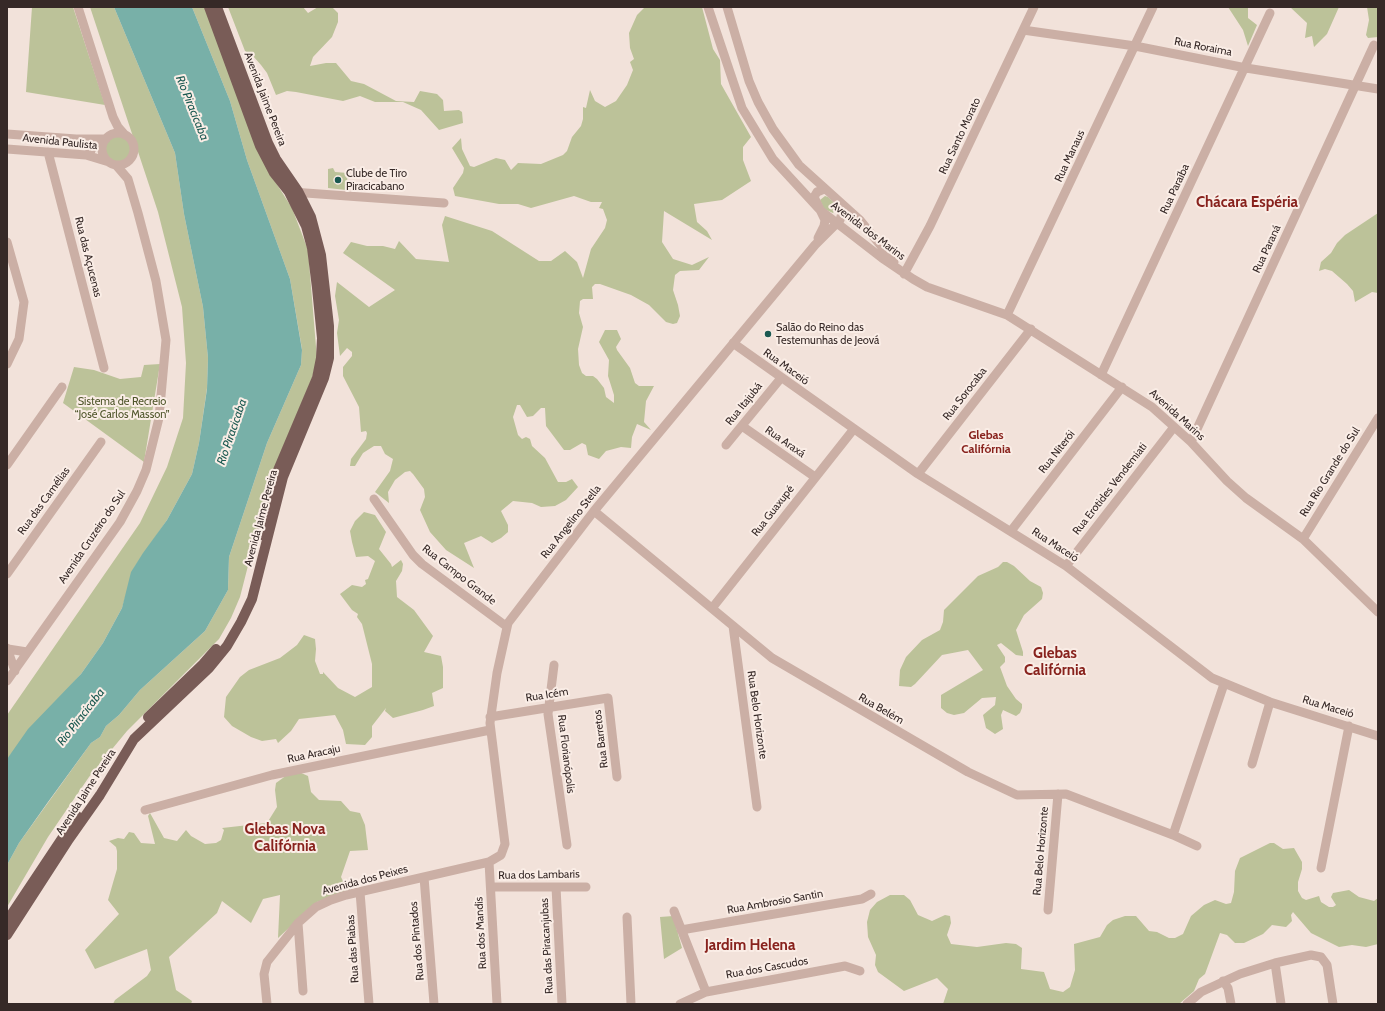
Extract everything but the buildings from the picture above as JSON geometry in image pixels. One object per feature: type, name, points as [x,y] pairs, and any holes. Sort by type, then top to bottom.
[{"type":"main road","name":"Avenida Jaime Pereira","points":[[7,935],[69,840],[100,796],[134,739],[209,668],[227,646],[241,622],[252,599],[283,477],[324,378],[328,358],[329,326],[322,256],[310,217],[293,192],[274,173],[260,146],[209,7]]},
{"type":"main road","name":"Avenida Jaime Pereira","points":[[7,921],[60,839],[96,790],[129,736],[203,664],[223,641],[246,598],[276,475],[317,378],[321,358],[321,325],[312,248],[306,226],[293,192],[268,143],[217,7]]},
{"type":"street","points":[[78,7],[113,117],[118,127],[133,143],[133,154],[124,164],[112,163],[103,153],[104,143],[113,117]]},
{"type":"street","name":"Avenida dos Marins","points":[[708,7],[737,95],[750,123],[773,159],[820,210],[838,222],[904,274]]},
{"type":"street","name":"Avenida dos Marins","points":[[727,7],[749,81],[758,102],[773,129],[791,154],[824,189],[860,220],[904,274]]},
{"type":"street","name":"Rua Santo Morato","points":[[904,274],[930,226],[1034,7]]},
{"type":"street","name":"Rua Manaus","points":[[1007,315],[1153,7]]},
{"type":"street","name":"Rua Paraíba","points":[[1101,375],[1246,68],[1270,13]]},
{"type":"street","name":"Rua Roraima","points":[[1023,30],[1135,46],[1246,68],[1378,89]]},
{"type":"street","name":"Rua Paraná","points":[[1191,442],[1374,45]]},
{"type":"street","name":"Avenida Paulista","points":[[7,134],[90,140],[107,138]]},
{"type":"street","points":[[107,138],[115,134],[125,135]]},
{"type":"street","points":[[86,155],[90,153],[92,148],[90,140]]},
{"type":"street","name":"Avenida Paulista","points":[[7,149],[86,155],[112,163]]},
{"type":"street","name":"Rua das Açucenas","points":[[48,152],[104,368]]},
{"type":"street","name":"Avenida Cruzeiro do Sul","points":[[7,681],[120,522],[138,491],[146,470],[159,418],[166,340],[156,281],[128,179],[130,159]]},
{"type":"street","name":"Avenida Cruzeiro do Sul","points":[[112,163],[128,179]]},
{"type":"street","points":[[815,245],[824,226],[825,220],[814,194],[824,189]]},
{"type":"street","points":[[293,192],[444,203]]},
{"type":"street","points":[[815,245],[838,222],[843,214],[844,206]]},
{"type":"street","points":[[7,242],[24,302],[19,339],[7,364]]},
{"type":"street","name":"Rua Angelino Stella","points":[[489,862],[501,855],[506,844],[490,730],[490,717],[506,626],[512,616],[594,511],[815,245]]},
{"type":"street","name":"Avenida Marins","points":[[904,274],[927,287],[1007,315],[1152,407],[1191,442],[1227,481],[1246,498],[1303,539],[1378,612]]},
{"type":"street","name":"Rua Sorocaba","points":[[918,474],[1031,329]]},
{"type":"street","name":"Rua Maceió","points":[[733,344],[918,474],[1066,566],[1212,678],[1270,702],[1378,736]]},
{"type":"street","name":"Rua Itajubá","points":[[726,445],[781,378]]},
{"type":"street","points":[[7,465],[62,387]]},
{"type":"street","name":"Rua Niterói","points":[[1011,531],[1122,387]]},
{"type":"street","name":"Rua Rio Grande do Sul","points":[[1303,539],[1378,418]]},
{"type":"street","name":"Rua Araxá","points":[[742,426],[815,477]]},
{"type":"street","name":"Rua Erotides Vendemiati","points":[[1066,566],[1174,427]]},
{"type":"street","name":"Rua Guaxupé","points":[[713,607],[815,477],[854,430]]},
{"type":"street","name":"Rua das Camélias","points":[[7,574],[101,442]]},
{"type":"street","name":"Rua Campo Grande","points":[[374,499],[413,555],[422,564],[506,626]]},
{"type":"street","name":"Rua Belém","points":[[594,511],[713,607],[733,626],[778,662],[968,772],[1017,795],[1066,794],[1173,835],[1197,846]]},
{"type":"street","name":"Rua Belo Horizonte","points":[[733,626],[757,807]]},
{"type":"street","points":[[14,670],[8,649],[27,652]]},
{"type":"street","name":"Rua Florianópolis","points":[[554,665],[548,714],[567,845]]},
{"type":"street","points":[[1173,835],[1224,684]]},
{"type":"street","name":"Rua Icém","points":[[490,717],[608,698]]},
{"type":"street","name":"Rua Barretos","points":[[608,698],[617,777]]},
{"type":"street","points":[[1252,764],[1270,702]]},
{"type":"street","points":[[1321,868],[1349,726]]},
{"type":"street","name":"Rua Aracaju","points":[[145,810],[272,775],[490,730]]},
{"type":"street","name":"Rua Belo Horizonte","points":[[1048,910],[1058,794]]},
{"type":"street","name":"Avenida dos Peixes","points":[[267,1004],[264,974],[267,962],[298,924],[316,907],[331,900],[360,892],[489,862]]},
{"type":"street","name":"Rua dos Mandis","points":[[489,862],[497,1004]]},
{"type":"street","name":"Rua dos Pintados","points":[[424,877],[434,1004]]},
{"type":"street","name":"Rua dos Lambaris","points":[[491,887],[586,887]]},
{"type":"street","name":"Rua das Piracanjubas","points":[[556,887],[562,1004]]},
{"type":"street","name":"Rua das Piabas","points":[[360,892],[369,1004]]},
{"type":"street","name":"Rua Ambrosio Santin","points":[[681,930],[862,899],[871,894]]},
{"type":"street","points":[[674,911],[706,992]]},
{"type":"street","points":[[626,918],[632,1004]]},
{"type":"street","points":[[298,924],[303,991]]},
{"type":"street","points":[[1187,1004],[1201,992],[1223,981],[1275,963],[1311,955],[1321,957],[1327,965],[1333,1004]]},
{"type":"street","points":[[1275,963],[1281,1004]]},
{"type":"street","name":"Rua dos Cascudos","points":[[680,1004],[706,992],[845,966],[860,971]]},
{"type":"street","points":[[1223,981],[1228,988],[1231,1004]]},
{"type":"green space","points":[[32,7],[73,7],[105,105],[26,92]]},
{"type":"green space","points":[[90,7],[114,7],[175,153],[184,214],[203,307],[208,358],[207,388],[199,443],[192,474],[167,520],[134,568],[122,608],[103,643],[81,674],[7,759],[7,715],[140,523],[167,467],[183,418],[186,363],[182,307],[158,212]]},
{"type":"green space","points":[[192,7],[206,7],[271,175],[292,208],[308,250],[317,359],[312,378],[271,476],[240,597],[231,618],[219,639],[127,731],[89,777],[48,837],[7,907],[7,865],[19,843],[91,743],[100,737],[106,726],[119,715],[140,690],[205,631],[228,590],[229,557],[267,443],[301,365],[302,349],[290,279],[247,160],[230,101]]},
{"type":"green space","points":[[228,7],[303,7],[308,13],[318,7],[332,7],[338,13],[338,22],[332,37],[313,57],[310,66],[336,63],[351,81],[364,84],[396,101],[414,102],[420,91],[437,94],[443,100],[444,111],[459,110],[462,112],[463,123],[439,130],[421,110],[403,102],[375,102],[360,96],[343,101],[287,91],[276,95],[267,73],[253,56],[245,51]]},
{"type":"green space","points":[[645,7],[702,7],[713,49],[720,60],[721,84],[751,137],[743,147],[743,160],[751,181],[722,200],[694,204],[697,222],[707,231],[712,240],[664,211],[662,242],[673,259],[692,265],[709,257],[699,270],[680,271],[675,275],[673,290],[680,316],[677,323],[673,324],[666,322],[649,305],[631,295],[600,284],[595,284],[592,287],[593,299],[583,299],[580,301],[579,313],[583,327],[578,349],[579,365],[582,373],[586,376],[593,376],[597,379],[604,388],[606,397],[614,403],[614,395],[608,376],[609,360],[599,342],[605,330],[617,330],[621,339],[616,347],[617,350],[630,368],[635,383],[639,386],[654,386],[646,401],[644,422],[651,430],[637,424],[632,437],[631,448],[621,447],[606,451],[599,459],[588,455],[586,445],[582,443],[570,450],[564,450],[546,426],[545,408],[541,408],[533,416],[527,417],[520,405],[517,405],[513,417],[518,435],[522,439],[526,437],[530,439],[532,446],[545,458],[558,482],[566,482],[572,479],[578,487],[566,500],[555,506],[541,507],[532,503],[513,501],[501,511],[508,525],[508,532],[501,538],[492,543],[481,536],[464,543],[474,568],[446,550],[430,532],[420,510],[425,497],[424,489],[410,471],[405,472],[395,480],[388,492],[389,503],[375,492],[390,471],[393,459],[385,454],[381,446],[374,446],[363,453],[355,466],[350,466],[351,459],[366,439],[367,433],[366,431],[361,432],[359,407],[343,376],[343,367],[352,356],[352,352],[347,348],[340,356],[337,333],[339,320],[335,296],[337,282],[369,307],[395,290],[343,253],[351,242],[367,246],[383,246],[395,249],[399,241],[416,259],[449,262],[442,225],[445,216],[492,231],[539,261],[551,261],[565,251],[577,262],[583,278],[591,249],[605,228],[607,220],[603,209],[599,208],[602,202],[591,202],[574,196],[531,208],[518,204],[499,204],[455,196],[453,188],[463,173],[464,168],[452,148],[461,138],[462,149],[470,166],[474,167],[496,158],[505,160],[511,170],[518,163],[541,164],[563,155],[567,151],[572,137],[581,126],[583,119],[583,107],[586,108],[590,90],[595,101],[605,107],[616,101],[627,85],[633,70],[630,62],[634,59],[630,48],[629,33],[637,15]]},
{"type":"green space","points":[[1228,7],[1248,7],[1248,18],[1257,25],[1248,46],[1243,30]]},
{"type":"green space","points":[[1290,7],[1339,7],[1327,34],[1314,47],[1312,36],[1305,38],[1307,23]]},
{"type":"green space","points":[[1367,7],[1378,7],[1378,37],[1368,38],[1366,35],[1369,20]]},
{"type":"green space","points":[[118,136],[128,139],[131,149],[128,159],[118,162],[108,159],[105,149],[108,139]]},
{"type":"green space","name":"Clube de Tiro Piracicabano","points":[[333,168],[335,172],[348,173],[346,190],[328,188],[328,169]]},
{"type":"green space","points":[[825,196],[838,206],[833,213],[824,209],[820,200]]},
{"type":"green space","points":[[1378,213],[1378,293],[1372,292],[1355,302],[1353,291],[1332,271],[1325,269],[1319,271],[1321,262],[1331,253],[1337,243],[1345,235]]},
{"type":"green space","name":"Sistema de Recreio “José Carlos Masson”","points":[[160,364],[144,462],[63,403],[74,367],[94,370],[120,379],[141,377],[144,365]]},
{"type":"green space","points":[[364,512],[375,515],[386,532],[379,549],[392,567],[401,560],[403,564],[402,571],[396,581],[397,597],[414,610],[433,636],[424,652],[441,656],[443,667],[443,688],[432,693],[434,706],[393,718],[385,711],[386,708],[372,726],[372,737],[365,745],[346,744],[343,730],[335,715],[299,719],[291,731],[278,743],[276,739],[262,741],[251,737],[232,726],[224,717],[226,697],[240,677],[249,670],[280,658],[297,645],[304,635],[315,639],[315,661],[320,674],[323,674],[323,672],[338,688],[355,697],[372,687],[372,664],[362,624],[357,617],[358,614],[352,610],[340,594],[352,585],[362,587],[366,584],[365,580],[368,579],[375,561],[368,556],[356,557],[352,542],[350,531],[355,521]]},
{"type":"green space","points":[[1003,562],[1007,562],[1014,566],[1030,581],[1041,587],[1043,593],[1042,599],[1024,615],[1016,630],[1023,656],[1016,655],[1001,643],[997,645],[1005,657],[1005,662],[1000,667],[1007,686],[1016,699],[1022,704],[1022,708],[1020,713],[1016,716],[1003,710],[1001,715],[1003,729],[995,734],[986,728],[983,715],[995,705],[996,697],[982,698],[964,713],[954,715],[947,713],[941,708],[941,695],[983,670],[968,650],[942,655],[911,687],[899,686],[900,670],[906,657],[922,640],[940,630],[943,622],[944,610],[978,576],[998,567]]},
{"type":"green space","points":[[299,772],[308,776],[311,792],[319,800],[341,801],[350,811],[360,813],[365,825],[368,850],[350,851],[341,877],[345,885],[352,889],[317,902],[278,938],[280,895],[263,899],[251,923],[222,901],[217,913],[169,957],[176,990],[192,1001],[191,1004],[113,1004],[115,1000],[147,976],[151,970],[147,949],[95,969],[85,950],[119,914],[108,900],[117,869],[116,847],[109,841],[118,838],[124,839],[129,832],[134,833],[141,843],[155,844],[148,816],[150,813],[164,838],[177,841],[186,830],[191,836],[205,844],[216,843],[221,840],[224,830],[222,828],[267,823],[277,807],[275,790],[276,783],[287,775]]},
{"type":"green space","points":[[1270,843],[1274,843],[1283,849],[1294,848],[1302,862],[1302,869],[1298,882],[1298,891],[1302,898],[1306,900],[1319,896],[1321,902],[1329,907],[1333,907],[1336,905],[1331,897],[1333,893],[1349,890],[1359,897],[1374,901],[1378,898],[1378,944],[1366,947],[1352,945],[1339,947],[1311,933],[1293,912],[1291,915],[1292,921],[1286,927],[1272,925],[1263,934],[1244,943],[1235,943],[1227,935],[1220,933],[1205,974],[1199,979],[1194,991],[1179,1004],[943,1004],[948,989],[937,978],[904,991],[878,972],[875,965],[876,955],[868,937],[867,922],[870,910],[877,902],[890,895],[904,895],[910,900],[918,915],[932,921],[945,915],[950,916],[951,923],[947,935],[951,944],[977,947],[1006,943],[1016,944],[1022,948],[1021,969],[1044,972],[1050,989],[1063,992],[1070,987],[1075,970],[1074,944],[1100,937],[1107,925],[1113,920],[1125,916],[1136,916],[1149,931],[1157,932],[1169,938],[1175,938],[1183,934],[1191,916],[1204,905],[1215,900],[1226,904],[1231,903],[1234,892],[1235,871],[1240,858]]},
{"type":"green space","points":[[673,916],[682,948],[664,959],[660,917]]},
{"type":"water","name":"Rio Piracicaba","points":[[114,7],[192,7],[230,101],[247,160],[290,279],[302,350],[301,365],[267,443],[229,557],[228,590],[205,631],[140,690],[119,715],[106,726],[100,737],[91,743],[19,843],[7,865],[7,759],[28,729],[81,674],[103,643],[122,608],[131,572],[167,520],[192,474],[199,443],[207,389],[208,358],[203,307],[184,214],[175,153]]},
{"type":"place","name":"Clube de Tiro Piracicabano","points":[[338,180]]},
{"type":"place","name":"Salão do Reino das Testemunhas de Jeová","points":[[768,334]]},
{"type":"district","name":"Chácara Espéria","points":[[1247,203]]},
{"type":"district","name":"Glebas Califórnia","points":[[986,442]]},
{"type":"district","name":"Glebas Califórnia","points":[[1055,662]]},
{"type":"district","name":"Glebas Nova Califórnia","points":[[285,838]]},
{"type":"district","name":"Jardim Helena","points":[[750,946]]}]
